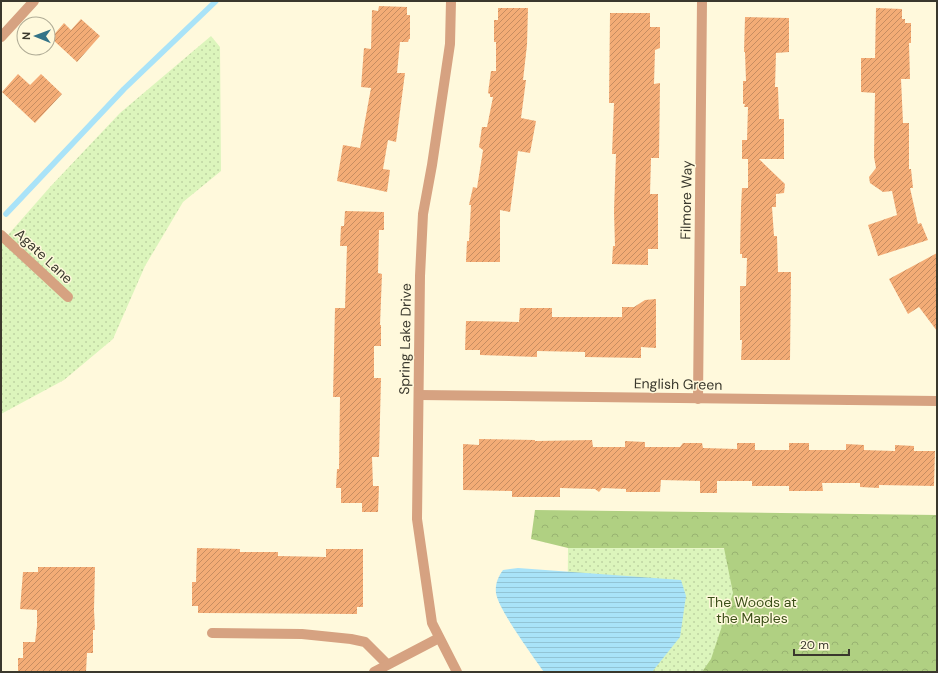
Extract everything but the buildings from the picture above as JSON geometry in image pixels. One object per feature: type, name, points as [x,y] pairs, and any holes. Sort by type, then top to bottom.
[{"type":"street","points":[[1,36],[34,1]]},
{"type":"street","name":"Spring Lake Drive","points":[[451,1],[450,44],[432,165],[423,214],[417,519],[432,624],[457,672]]},
{"type":"street","name":"Filmore Way","points":[[698,399],[702,1]]},
{"type":"street","name":"Agate Lane","points":[[1,234],[68,298]]},
{"type":"street","name":"English Green","points":[[419,395],[937,401]]},
{"type":"street","points":[[212,633],[302,634],[351,639],[365,642],[387,664]]},
{"type":"street","points":[[374,672],[439,638]]},
{"type":"green space","points":[[211,36],[220,47],[221,171],[183,202],[145,266],[113,339],[64,380],[1,414],[1,243],[50,187],[120,113]]},
{"type":"green space","points":[[535,510],[937,515],[937,672],[702,672],[711,659],[733,593],[724,548],[568,548],[531,539]]},
{"type":"green space","name":"The Woods at the Maples","points":[[568,548],[937,549],[937,672],[567,672]]},
{"type":"water","points":[[518,568],[681,580],[686,596],[680,637],[652,672],[544,672],[509,621],[496,593],[497,581],[503,570]]},
{"type":"waterway","points":[[6,214],[124,89],[216,1]]}]
